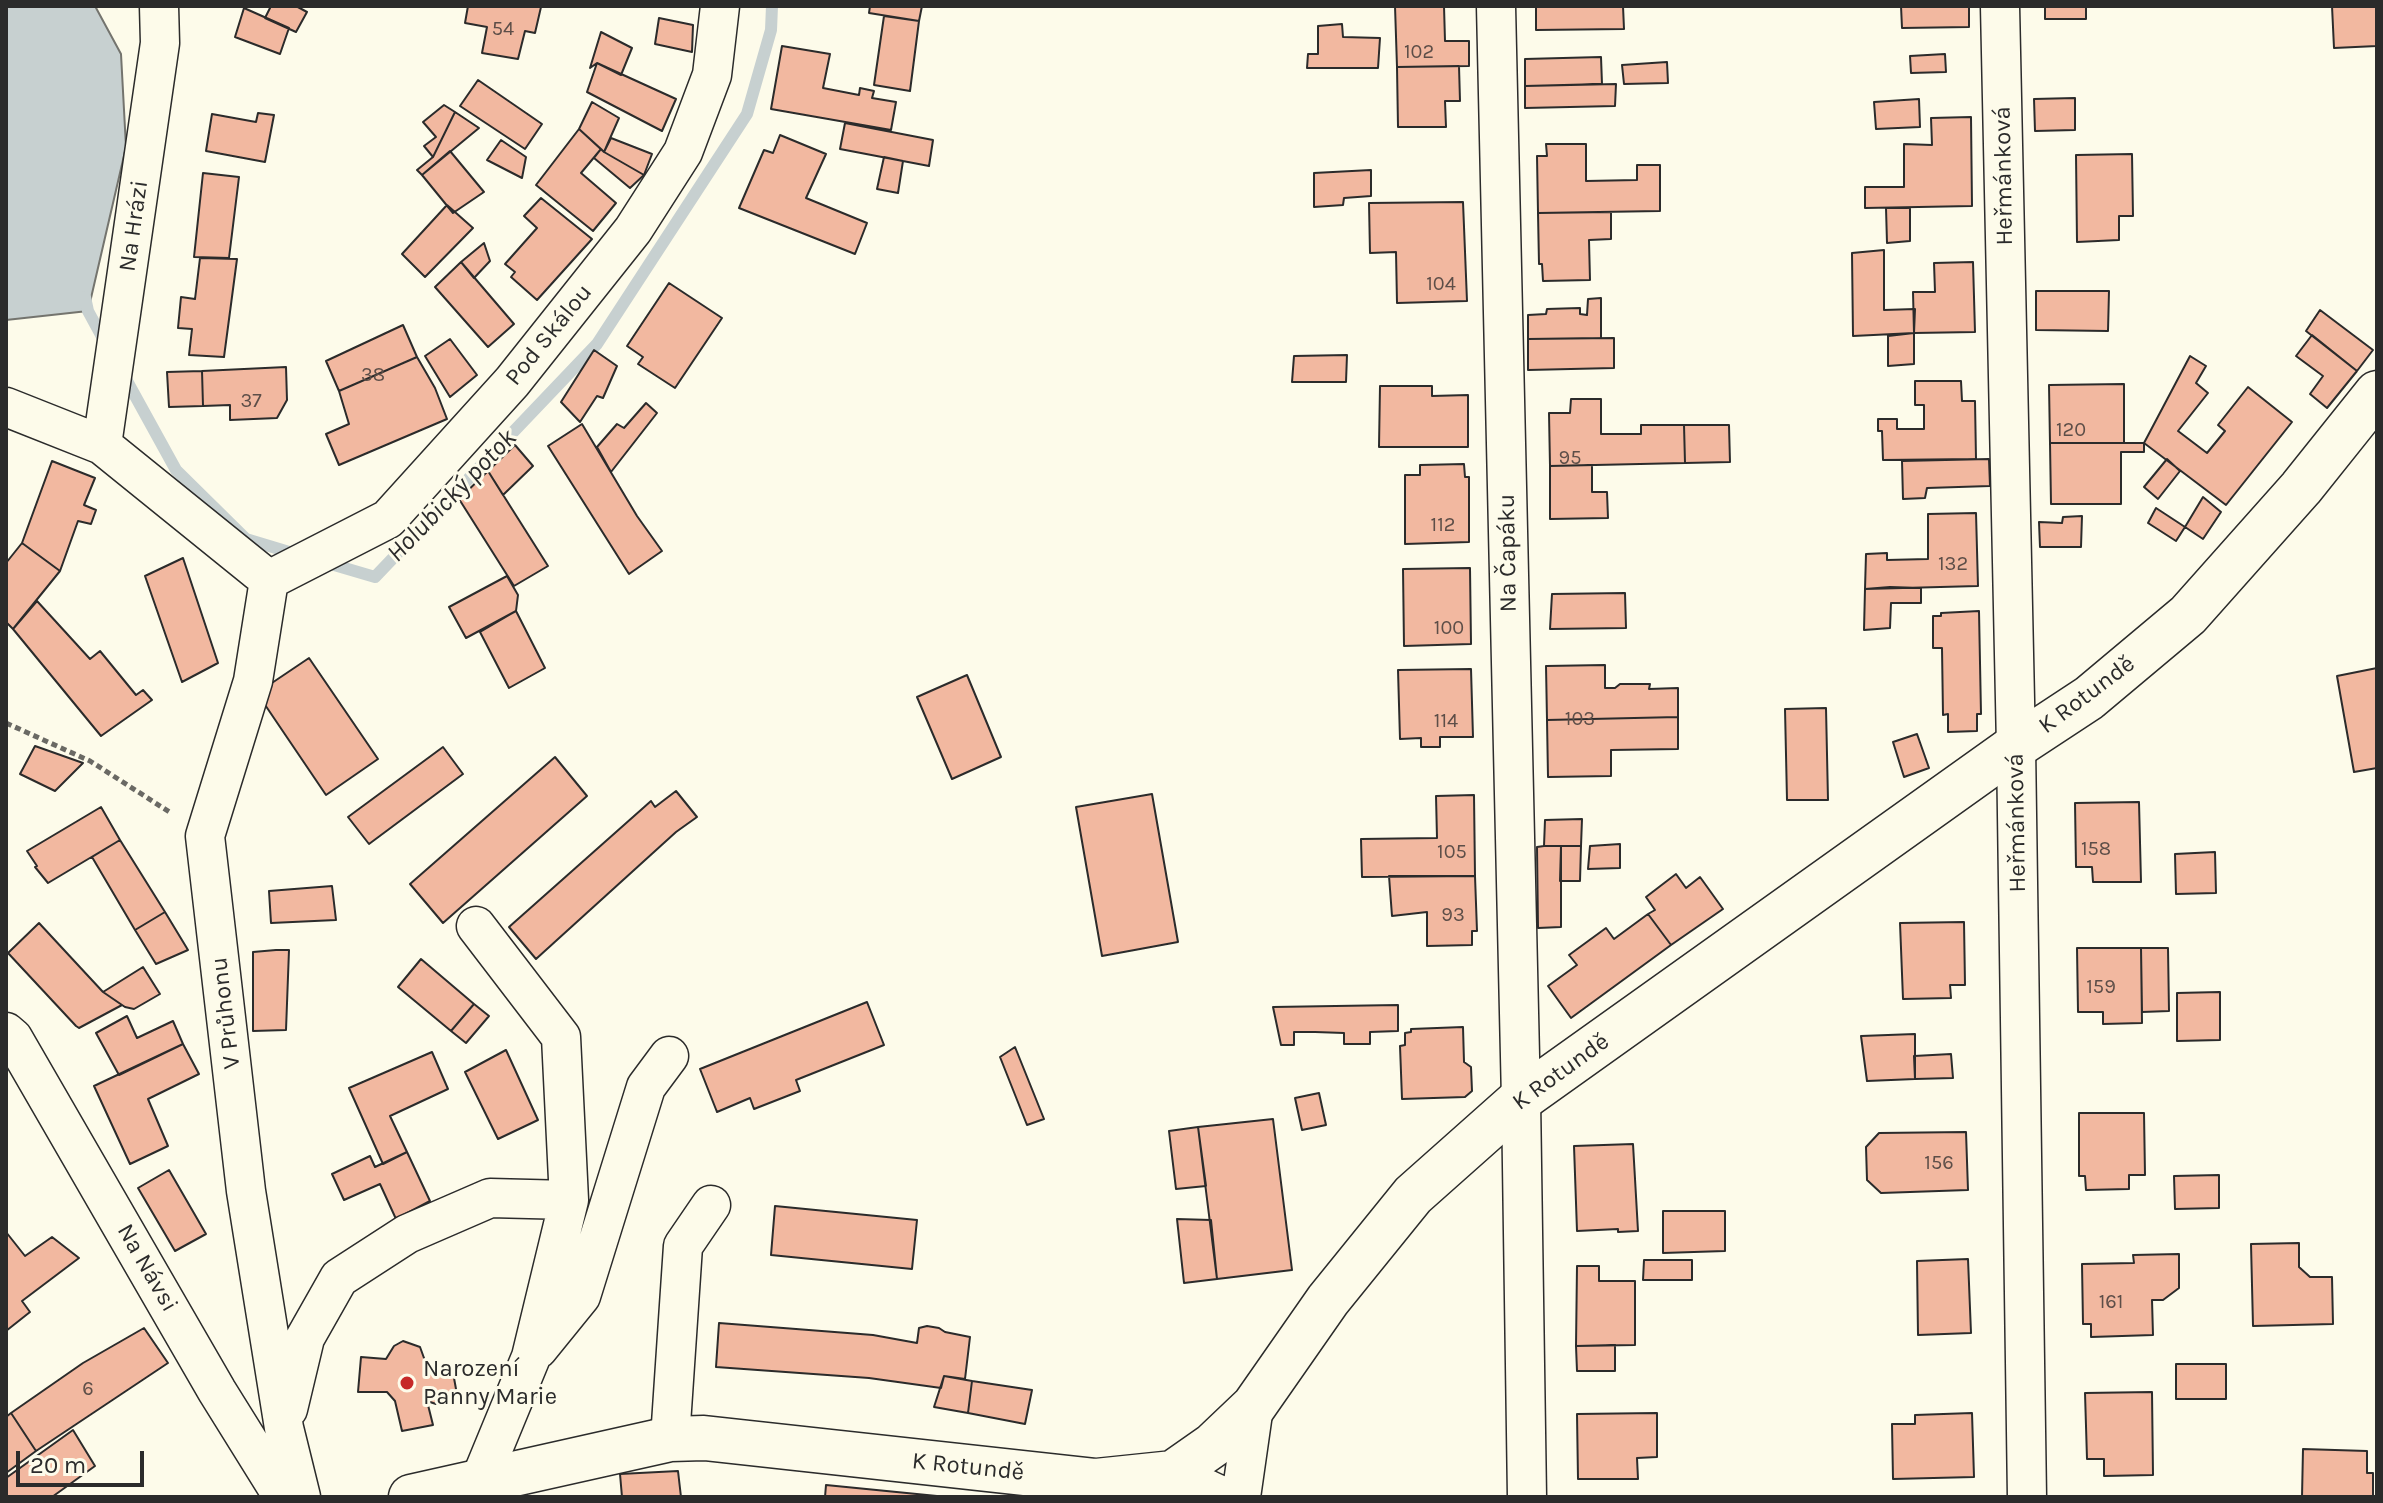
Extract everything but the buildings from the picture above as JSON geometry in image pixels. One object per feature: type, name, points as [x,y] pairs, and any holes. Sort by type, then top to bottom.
[{"type":"street","name":"Na Hrázi","points":[[102,445],[160,43],[159,6]]},
{"type":"street","name":"Pod Skálou","points":[[269,580],[388,519],[512,382],[633,230],[683,152],[712,75],[720,6]]},
{"type":"street","name":"Na Čapáku","points":[[1496,6],[1527,1497]]},
{"type":"street","name":"Heřmánková","points":[[2000,6],[2016,746],[2027,1497]]},
{"type":"street","name":"K Rotundě","points":[[670,1439],[704,1438],[1096,1481],[1173,1473],[1213,1445],[1254,1406],[1328,1300],[1413,1195],[1521,1099],[2016,746],[2089,698],[2188,615],[2301,488],[2377,393]]},
{"type":"street","points":[[6,407],[102,445],[269,580]]},
{"type":"street","name":"V Průhonu","points":[[269,580],[253,681],[205,836],[246,1191],[284,1428]]},
{"type":"street","points":[[476,926],[561,1037],[569,1200],[531,1357],[479,1483]]},
{"type":"street","name":"Na Návsi","points":[[9,1035],[217,1391],[283,1497]]},
{"type":"street","points":[[531,1357],[581,1296],[646,1087],[669,1056]]},
{"type":"street","points":[[301,1497],[284,1428],[305,1338],[339,1278],[407,1234],[490,1198],[569,1200]]},
{"type":"street","points":[[411,1497],[670,1439],[683,1246],[711,1205]]},
{"type":"street","points":[[1241,1497],[1254,1406]]},
{"type":"street","points":[[1173,1473],[1224,1497]]},
{"type":"path","points":[[6,723],[90,761],[205,836]]},
{"type":"shaded area","points":[[6,6],[95,6],[121,54],[126,147],[88,311],[6,320]]},
{"type":"waterway","name":"Holubický potok","points":[[324,562],[375,577],[597,344],[747,114],[771,30],[772,6]]},
{"type":"waterway","name":"Holubický potok","points":[[85,297],[88,311],[107,346]]},
{"type":"waterway","name":"Holubický potok","points":[[122,372],[176,470],[246,539],[299,555]]},
{"type":"place","name":"Narození Panny Marie","points":[[407,1383]]}]
